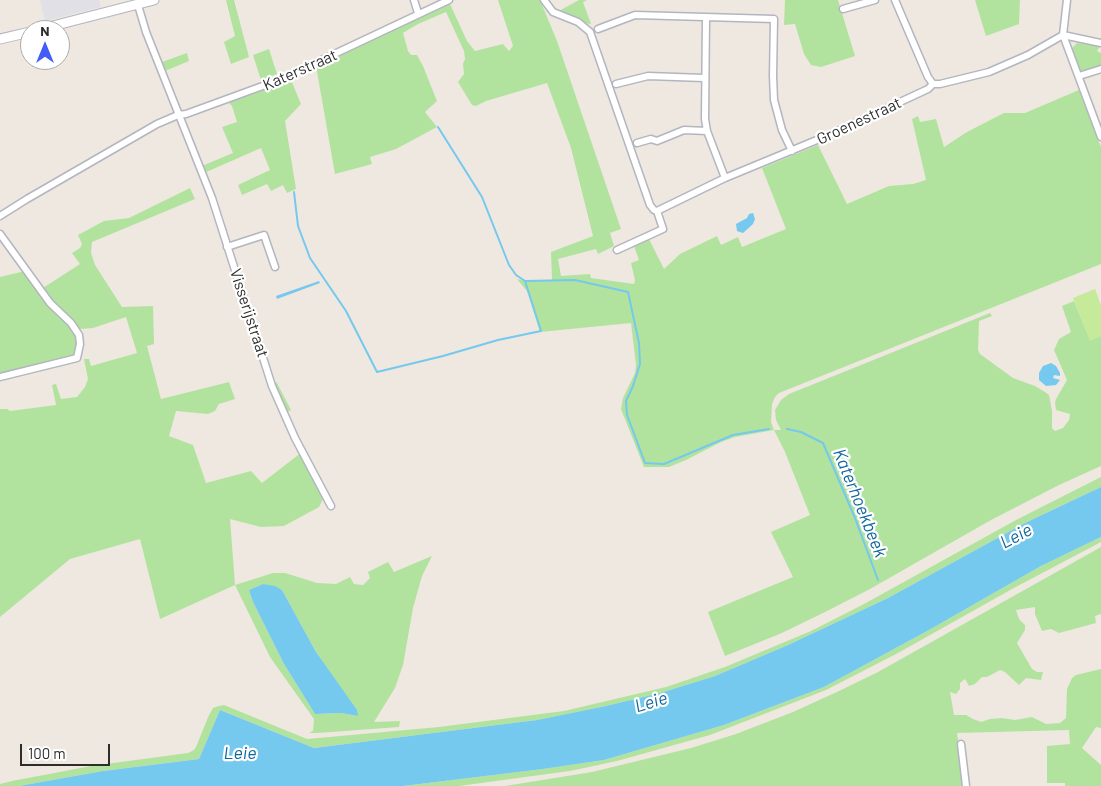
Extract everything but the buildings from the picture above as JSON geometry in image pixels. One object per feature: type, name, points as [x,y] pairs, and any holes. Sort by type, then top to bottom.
[{"type":"main road","points":[[70,22],[154,0]]},
{"type":"main road","points":[[0,39],[20,34]]},
{"type":"street","points":[[414,0],[418,13]]},
{"type":"street","name":"Katerstraat","points":[[178,115],[186,114],[279,80],[449,0]]},
{"type":"street","points":[[544,0],[553,12],[578,22],[590,32],[650,205],[655,211],[663,229],[617,250]]},
{"type":"street","points":[[844,9],[875,0]]},
{"type":"street","points":[[896,0],[928,77],[933,84]]},
{"type":"street","points":[[1067,0],[1063,35],[1101,137]]},
{"type":"street","name":"Visserijstraat","points":[[138,5],[146,32],[212,198],[272,386],[295,438],[331,506]]},
{"type":"street","points":[[598,29],[635,15],[774,19],[774,100],[782,130],[792,151]]},
{"type":"street","points":[[706,18],[704,119],[724,178]]},
{"type":"street","points":[[1063,35],[1101,43]]},
{"type":"street","name":"Groenestraat","points":[[655,211],[724,178],[792,151],[928,89],[933,84],[989,72],[1028,55],[1063,35]]},
{"type":"street","points":[[1079,76],[1101,69]]},
{"type":"street","points":[[616,84],[648,76],[704,78]]},
{"type":"street","points":[[0,216],[157,124],[178,115]]},
{"type":"street","points":[[637,143],[651,139],[657,141],[684,130],[707,131]]},
{"type":"street","points":[[0,234],[46,298],[71,322],[79,336],[80,344],[78,358],[0,376]]},
{"type":"street","points":[[228,248],[264,235],[275,267]]},
{"type":"street","points":[[961,744],[966,786]]},
{"type":"shaded area","points":[[40,0],[99,0],[101,7],[45,20]]},
{"type":"green space","points":[[226,0],[234,0],[249,57],[231,64],[224,42],[235,36]]},
{"type":"green space","points":[[498,0],[540,0],[557,41],[621,229],[610,233],[614,246],[598,254],[596,249],[558,259],[561,276],[590,274],[591,278],[634,284],[635,280],[631,263],[639,260],[634,246],[649,239],[664,269],[680,254],[717,236],[721,245],[738,237],[742,247],[786,229],[762,168],[818,145],[847,204],[889,186],[913,184],[926,180],[912,119],[918,116],[920,122],[936,119],[944,147],[967,132],[1004,113],[1025,113],[1079,90],[1101,147],[1101,264],[779,393],[772,404],[771,422],[774,430],[735,437],[669,467],[644,467],[621,409],[623,398],[635,373],[636,365],[631,323],[540,332],[527,291],[517,279],[526,281],[552,280],[551,252],[593,236],[571,148],[547,83],[486,101],[476,106],[472,105],[458,82],[464,74],[464,51],[446,12],[418,24],[403,33],[408,51],[411,55],[417,55],[437,101],[425,112],[437,127],[396,149],[370,157],[372,164],[335,174],[316,66],[450,4],[467,41],[475,51],[503,44],[509,51],[513,46]]},
{"type":"green space","points":[[579,0],[587,0],[583,2],[591,24],[557,12]]},
{"type":"green space","points":[[785,0],[838,0],[855,56],[821,67],[811,65],[804,54],[795,24],[784,25]]},
{"type":"green space","points":[[975,0],[1020,0],[1019,24],[986,36]]},
{"type":"green space","points":[[1077,43],[1100,46],[1097,51],[1101,53],[1101,65],[1080,71],[1071,49]]},
{"type":"green space","points":[[269,49],[277,74],[261,80],[253,55]]},
{"type":"green space","points":[[187,53],[189,61],[165,71],[162,62]]},
{"type":"green space","points":[[291,80],[301,104],[285,121],[296,189],[287,193],[283,185],[271,191],[267,184],[242,195],[238,185],[270,170],[261,148],[204,173],[202,166],[233,153],[222,127],[237,122],[232,106],[228,102]]},
{"type":"green space","points":[[190,188],[195,199],[92,242],[91,253],[95,265],[122,307],[153,306],[154,344],[147,346],[161,399],[229,382],[235,399],[219,404],[215,411],[208,414],[176,411],[169,436],[193,445],[206,483],[251,471],[262,483],[302,452],[324,497],[319,507],[284,526],[261,527],[230,519],[235,585],[160,619],[140,539],[70,559],[0,617],[0,409],[10,411],[56,405],[52,385],[56,384],[61,399],[77,397],[85,387],[88,379],[84,359],[89,359],[91,366],[137,353],[126,317],[93,328],[80,329],[55,305],[43,288],[80,264],[72,253],[80,248],[82,244],[78,235],[104,221],[129,218]]},
{"type":"green space","points":[[25,271],[64,317],[76,336],[77,356],[0,374],[0,277]]},
{"type":"green space","points":[[1095,289],[1101,305],[1101,336],[1090,341],[1073,298]]},
{"type":"green space","points":[[1074,301],[1090,340],[1101,336],[1101,466],[991,520],[870,589],[825,612],[782,633],[725,656],[708,612],[793,577],[771,532],[810,515],[785,452],[774,430],[781,430],[776,420],[775,410],[781,400],[789,394],[990,313],[992,316],[979,321],[978,350],[980,354],[1013,378],[1035,386],[1049,395],[1052,411],[1052,428],[1055,431],[1063,428],[1069,420],[1070,414],[1056,410],[1055,403],[1067,380],[1054,350],[1059,339],[1071,332],[1062,306]]},
{"type":"green space","points":[[273,380],[277,383],[291,410],[286,413]]},
{"type":"green space","points":[[1101,477],[1101,487],[1025,523],[888,598],[788,645],[715,676],[660,693],[537,720],[314,748],[220,710],[199,759],[103,771],[19,786],[0,786],[0,784],[12,781],[91,766],[188,753],[196,747],[213,708],[224,705],[307,739],[439,727],[564,711],[666,687],[725,667],[811,631],[1016,520]]},
{"type":"green space","points":[[1101,537],[1101,542],[898,653],[826,690],[710,735],[617,761],[570,771],[459,786],[403,786],[604,760],[724,725],[824,687],[1041,566]]},
{"type":"green space","points":[[1101,547],[1101,614],[1095,616],[1096,623],[1059,633],[1051,629],[1042,631],[1035,614],[1035,607],[1016,610],[1019,619],[1025,625],[1025,630],[1017,643],[1032,669],[1037,672],[1043,672],[1041,680],[1026,678],[1019,685],[1005,672],[1000,670],[987,677],[982,677],[975,684],[969,686],[965,679],[960,683],[960,689],[956,694],[950,692],[954,715],[966,715],[981,722],[990,719],[1015,720],[1032,717],[1046,724],[1060,723],[1066,718],[1067,689],[1072,678],[1076,675],[1101,669],[1101,728],[1096,727],[1082,748],[1101,765],[1101,786],[1065,786],[1065,783],[1047,783],[1047,746],[1070,744],[1069,730],[957,733],[964,786],[505,786],[592,772],[691,748],[736,734],[793,712],[878,672]]},
{"type":"green space","points":[[432,556],[422,576],[413,608],[403,665],[395,688],[374,722],[400,721],[399,727],[309,733],[313,731],[314,719],[270,657],[235,585],[273,573],[285,573],[317,583],[336,584],[350,577],[354,584],[363,585],[370,578],[368,572],[388,562],[394,572]],"holes":[[[263,584],[282,590],[316,652],[358,716],[341,713],[315,714],[284,664],[253,602],[249,590]]]},
{"type":"water","points":[[753,213],[755,219],[753,224],[743,233],[737,231],[736,224]]},
{"type":"water","points":[[319,281],[320,283],[277,299],[276,296]]},
{"type":"water","points":[[1051,363],[1056,366],[1060,373],[1060,376],[1054,375],[1053,378],[1060,380],[1056,385],[1046,386],[1039,380],[1039,373],[1043,366]]},
{"type":"water","name":"Leie","points":[[1101,487],[1101,537],[1041,566],[824,687],[724,725],[604,760],[403,786],[19,786],[103,771],[199,759],[220,710],[314,748],[537,720],[660,693],[715,676],[788,645],[888,598],[1025,523]]},
{"type":"water","points":[[263,584],[275,586],[282,590],[316,652],[357,710],[358,716],[341,713],[315,714],[284,664],[253,602],[249,590]]},
{"type":"waterway","name":"Katerhoekbeek","points":[[438,127],[482,197],[509,265],[516,275],[525,281],[575,280],[628,292],[639,343],[640,364],[626,401],[627,415],[645,463],[664,464],[733,435],[769,429]]},
{"type":"waterway","points":[[294,192],[298,226],[310,258],[346,311],[377,372],[498,340],[541,331],[525,281]]},
{"type":"waterway","name":"Katerhoekbeek","points":[[787,429],[801,432],[823,443],[855,518],[878,580]]}]
